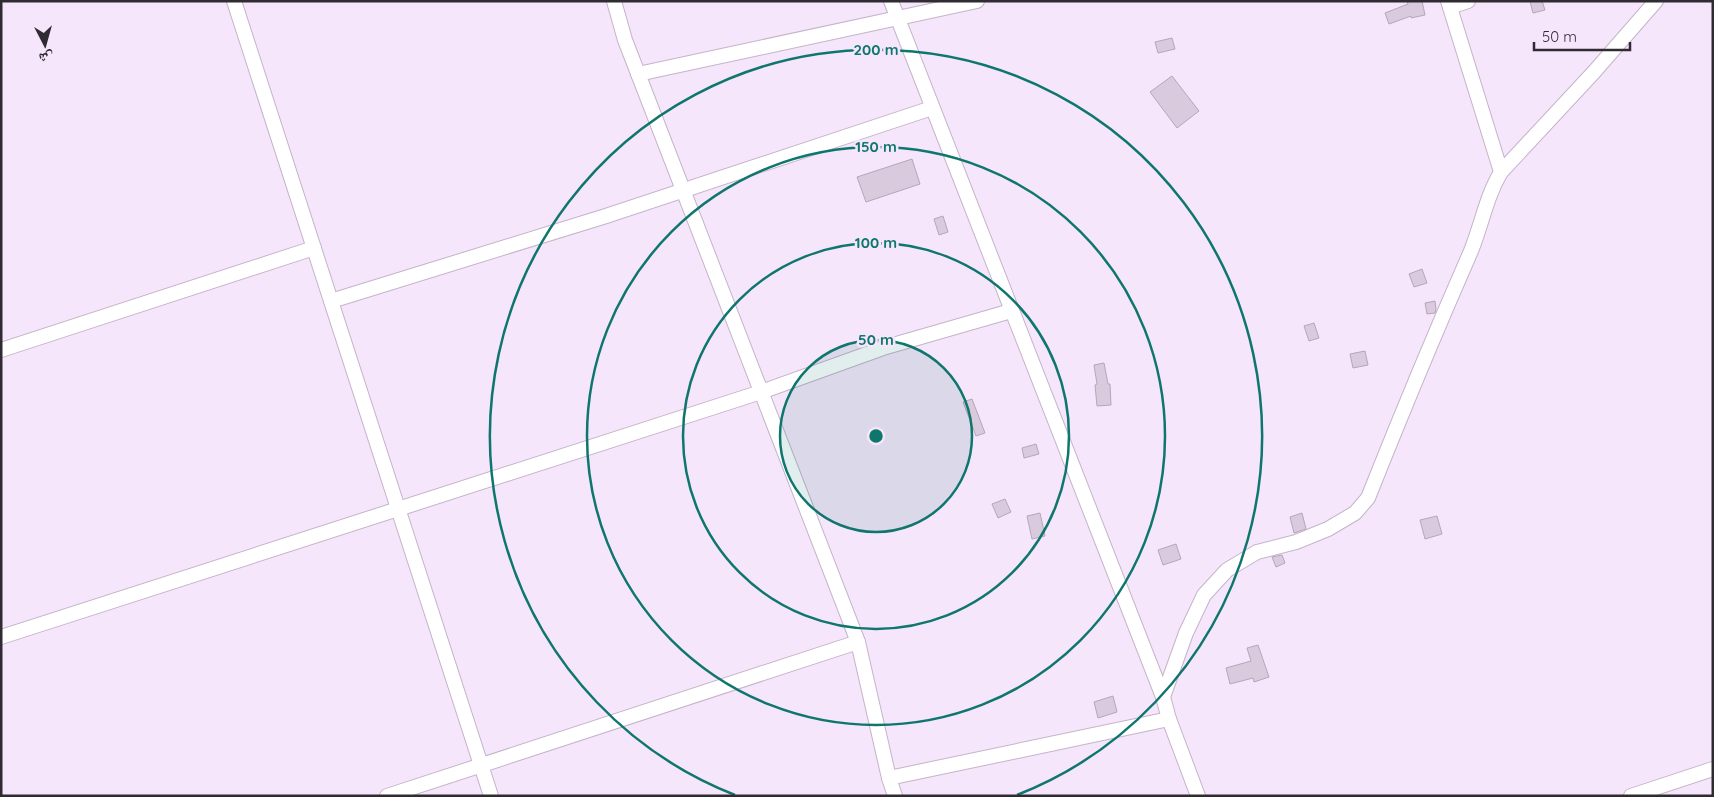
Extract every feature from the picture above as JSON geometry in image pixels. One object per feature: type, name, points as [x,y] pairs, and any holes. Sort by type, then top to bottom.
[{"type":"street","points":[[234,1],[491,796]]},
{"type":"street","points":[[614,1],[625,40],[858,642],[889,778],[895,796]]},
{"type":"street","points":[[891,1],[1163,697],[1169,719],[1198,796]]},
{"type":"street","points":[[638,74],[976,1]]},
{"type":"street","points":[[1468,1],[1449,4],[1500,172]]},
{"type":"street","points":[[1163,697],[1186,633],[1204,595],[1226,570],[1258,552],[1296,542],[1328,529],[1355,513],[1368,498],[1442,316],[1472,248],[1491,188],[1500,172],[1588,79],[1656,1]]},
{"type":"street","points":[[331,301],[606,216],[932,108]]},
{"type":"street","points":[[1,350],[314,248]]},
{"type":"street","points":[[1,637],[761,392],[886,347],[1011,311]]},
{"type":"street","points":[[387,796],[858,642]]},
{"type":"street","points":[[889,778],[1169,719]]},
{"type":"street","points":[[1631,796],[1713,769]]},
{"type":"building","points":[[1407,1],[1422,1],[1425,15],[1411,18],[1411,16],[1389,24],[1385,13],[1408,4]]},
{"type":"building","points":[[1530,1],[1542,1],[1545,10],[1533,13]]},
{"type":"building","points":[[1172,38],[1175,49],[1158,53],[1155,42]]},
{"type":"building","points":[[1172,76],[1199,111],[1177,128],[1150,92]]},
{"type":"building","points":[[912,159],[920,184],[866,202],[857,177]]},
{"type":"building","points":[[943,216],[948,232],[939,235],[934,219]]},
{"type":"building","points":[[1422,269],[1427,283],[1414,287],[1409,274]]},
{"type":"building","points":[[1435,301],[1435,313],[1427,314],[1425,303]]},
{"type":"building","points":[[1314,323],[1319,338],[1309,341],[1304,326]]},
{"type":"building","points":[[1365,351],[1368,365],[1353,368],[1350,354]]},
{"type":"building","points":[[1104,363],[1108,384],[1110,384],[1111,405],[1097,406],[1095,385],[1097,384],[1094,365]]},
{"type":"building","points":[[972,399],[985,433],[976,436],[963,402]]},
{"type":"building","points":[[1036,444],[1039,454],[1024,458],[1022,448]]},
{"type":"building","points":[[1005,499],[1011,512],[998,518],[992,504]]},
{"type":"building","points":[[1040,513],[1045,536],[1032,539],[1027,516]]},
{"type":"building","points":[[1302,513],[1306,529],[1294,533],[1290,517]]},
{"type":"building","points":[[1437,516],[1442,534],[1425,539],[1420,520]]},
{"type":"building","points":[[1176,544],[1181,559],[1163,565],[1158,550]]},
{"type":"building","points":[[1282,555],[1285,563],[1276,567],[1272,557]]},
{"type":"building","points":[[1258,645],[1269,677],[1254,682],[1253,678],[1230,684],[1226,668],[1251,661],[1247,648]]},
{"type":"building","points":[[1113,696],[1117,712],[1098,718],[1094,702]]}]
